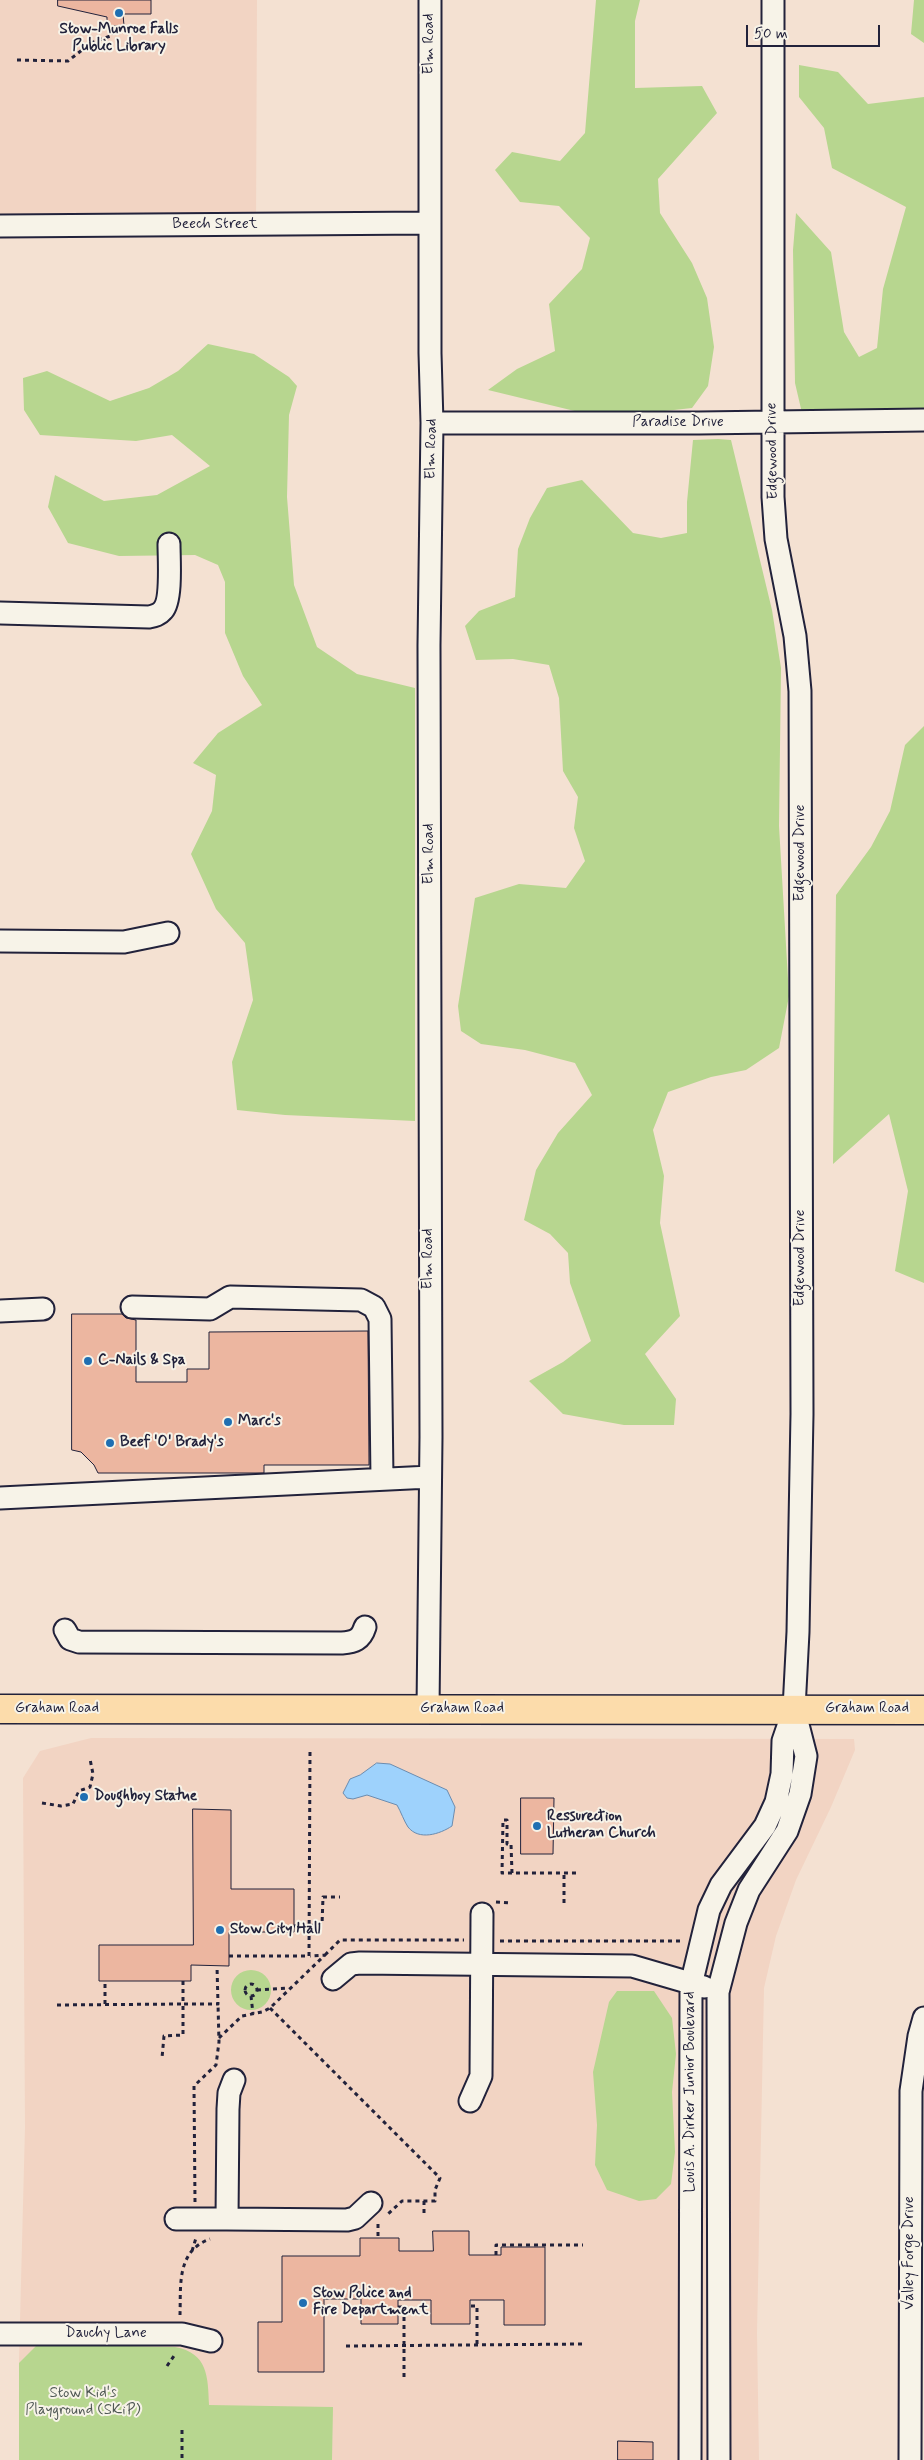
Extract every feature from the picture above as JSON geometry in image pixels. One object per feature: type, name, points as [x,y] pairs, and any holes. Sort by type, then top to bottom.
[{"type":"main road","name":"Graham Road","points":[[0,1709],[924,1710]]},
{"type":"street","name":"Elm Road","points":[[428,1709],[430,1477],[429,645],[432,423],[430,0]]},
{"type":"street","name":"Edgewood Drive","points":[[773,0],[774,302],[772,422],[776,539],[796,636],[800,691],[802,1414],[798,1632],[794,1709]]},
{"type":"street","name":"Beech Street","points":[[0,226],[430,223]]},
{"type":"street","name":"Paradise Drive","points":[[432,423],[924,420]]},
{"type":"street","points":[[0,613],[149,617],[157,615],[164,610],[168,598],[169,544]]},
{"type":"street","points":[[0,941],[124,942],[168,933]]},
{"type":"street","points":[[132,1307],[210,1309],[230,1297],[361,1300],[374,1307],[380,1319],[382,1479]]},
{"type":"street","points":[[0,1311],[43,1309]]},
{"type":"street","points":[[0,1498],[430,1477]]},
{"type":"street","points":[[65,1630],[70,1639],[79,1642],[342,1643],[357,1640],[363,1635],[365,1627]]},
{"type":"street","name":"Louis A. Dirker Junior Boulevard","points":[[690,2460],[691,1985],[709,1910],[721,1885],[736,1863],[753,1845],[776,1802],[782,1774],[783,1740],[794,1709]]},
{"type":"street","name":"Louis A. Dirker Junior Boulevard","points":[[719,2460],[718,1990],[736,1923],[749,1890],[787,1831],[800,1794],[806,1756],[794,1709]]},
{"type":"street","points":[[470,2101],[481,2076],[482,1941],[488,1908]]},
{"type":"street","points":[[332,1979],[351,1964],[360,1963],[632,1966],[691,1985],[718,1990]]},
{"type":"street","name":"Valley Forge Drive","points":[[910,2460],[910,2216],[918,2149],[911,2091],[919,2036],[924,2018]]},
{"type":"street","points":[[227,2219],[228,2109],[229,2093],[234,2080]]},
{"type":"street","points":[[186,2219],[347,2220],[355,2218],[371,2203]]},
{"type":"street","name":"Dauchy Lane","points":[[0,2334],[180,2334],[211,2341]]},
{"type":"path","points":[[17,60],[68,61],[91,42],[113,35],[113,26]]},
{"type":"path","points":[[309,1956],[310,1752]]},
{"type":"path","points":[[42,1803],[61,1806],[73,1804],[79,1791],[90,1787],[93,1774],[90,1759]]},
{"type":"path","points":[[512,1873],[512,1844],[507,1844],[507,1820],[503,1820],[502,1873],[512,1873],[576,1873]]},
{"type":"path","points":[[564,1873],[564,1903]]},
{"type":"path","points":[[294,1926],[322,1925],[323,1898],[340,1897]]},
{"type":"path","points":[[488,1908],[510,1902]]},
{"type":"path","points":[[219,2038],[242,2016],[270,2008],[340,1940],[690,1941],[701,1944]]},
{"type":"path","points":[[229,1956],[325,1955]]},
{"type":"path","points":[[186,2219],[194,2086],[216,2065],[219,2038],[217,1966]]},
{"type":"path","points":[[105,1981],[105,2004]]},
{"type":"path","points":[[162,2058],[164,2036],[183,2035],[183,1982]]},
{"type":"path","points":[[251,1996],[245,1994],[246,1985],[254,1984],[257,1990]]},
{"type":"path","points":[[257,1990],[290,1988]]},
{"type":"path","points":[[251,1996],[257,1990]]},
{"type":"path","points":[[251,1996],[253,2014]]},
{"type":"path","points":[[57,2005],[218,2004]]},
{"type":"path","points":[[270,2008],[440,2178],[436,2183],[435,2201],[402,2201],[372,2230]]},
{"type":"path","points":[[424,2201],[424,2217]]},
{"type":"path","points":[[378,2224],[378,2238]]},
{"type":"path","points":[[167,2366],[179,2346],[182,2265],[191,2253],[207,2240],[213,2238]]},
{"type":"path","points":[[496,2255],[496,2245],[583,2245]]},
{"type":"path","points":[[470,2306],[477,2306],[478,2346]]},
{"type":"path","points":[[398,2307],[404,2307],[404,2378]]},
{"type":"path","points":[[346,2346],[583,2344]]},
{"type":"path","points":[[182,2430],[182,2460]]},
{"type":"shaded area","points":[[0,0],[257,0],[256,225],[0,226]]},
{"type":"shaded area","points":[[91,1738],[854,1739],[855,1750],[831,1807],[796,1880],[776,1936],[764,1988],[757,2333],[759,2460],[19,2460],[19,2360],[25,2127],[23,1778],[40,1751]]},
{"type":"green space","points":[[596,0],[640,0],[635,21],[635,88],[702,86],[717,113],[658,179],[660,213],[692,263],[707,298],[714,347],[708,386],[692,408],[638,414],[583,413],[488,390],[517,369],[555,351],[549,304],[582,269],[590,238],[559,206],[520,202],[495,170],[512,152],[560,161],[585,133]]},
{"type":"green space","points":[[914,0],[924,0],[924,43],[911,34]]},
{"type":"green space","points":[[799,65],[838,72],[868,104],[924,97],[924,413],[802,413],[795,383],[793,250],[796,213],[831,252],[844,332],[859,357],[877,348],[883,289],[906,207],[832,168],[824,128],[799,97]]},
{"type":"green space","points":[[208,344],[254,354],[289,377],[297,386],[289,415],[287,497],[294,585],[317,647],[357,674],[415,688],[415,1121],[285,1115],[237,1110],[232,1062],[253,1000],[245,943],[216,909],[191,854],[212,811],[216,775],[193,763],[218,733],[262,705],[243,676],[225,633],[225,582],[218,565],[195,555],[119,556],[68,543],[48,507],[55,475],[104,501],[157,495],[210,466],[172,435],[136,441],[40,435],[24,410],[23,378],[47,371],[110,401],[149,388],[178,371]]},
{"type":"green space","points":[[693,440],[731,440],[772,610],[781,668],[779,826],[789,996],[779,1048],[746,1070],[711,1077],[668,1092],[653,1130],[664,1176],[660,1223],[680,1316],[645,1354],[676,1399],[674,1425],[624,1425],[563,1414],[529,1381],[563,1362],[591,1341],[570,1283],[568,1253],[550,1234],[524,1220],[536,1170],[558,1133],[592,1095],[575,1063],[525,1050],[481,1044],[461,1031],[458,1006],[475,898],[519,884],[566,888],[585,861],[574,828],[578,797],[563,771],[559,698],[549,665],[513,659],[476,660],[465,626],[479,611],[515,597],[518,549],[530,518],[547,488],[582,480],[633,533],[661,538],[687,533],[687,502]]},
{"type":"green space","points":[[924,726],[924,1283],[895,1271],[908,1191],[889,1114],[833,1164],[836,895],[871,847],[890,811],[905,745]]},
{"type":"green space","points":[[255,1970],[262,1973],[268,1979],[271,1990],[270,1998],[262,2007],[255,2010],[247,2010],[240,2007],[232,1998],[231,1986],[234,1979],[243,1971]]},
{"type":"green space","points":[[617,1991],[654,1991],[672,2018],[676,2054],[672,2092],[675,2152],[671,2184],[656,2199],[639,2201],[607,2190],[595,2165],[597,2125],[593,2072],[609,2002]]},
{"type":"green space","name":"Stow Kid's Playground (SKiP)","points":[[38,2344],[175,2347],[186,2350],[200,2361],[207,2376],[209,2405],[333,2407],[332,2460],[19,2460],[19,2363]]},
{"type":"water","points":[[377,1763],[390,1764],[447,1790],[455,1807],[452,1826],[436,1834],[418,1834],[408,1827],[397,1805],[367,1795],[353,1799],[347,1798],[343,1793],[350,1779],[360,1775]]},
{"type":"building","name":"Stow-Munroe Falls Public Library","points":[[58,0],[151,0],[151,14],[123,14],[124,26],[107,26],[107,17],[58,6]]},
{"type":"building","points":[[72,1314],[122,1314],[126,1318],[136,1320],[136,1382],[187,1382],[187,1369],[209,1369],[209,1332],[368,1331],[369,1465],[264,1465],[264,1473],[98,1473],[94,1465],[81,1452],[72,1450]]},
{"type":"building","name":"Ressurection Lutheran Church","points":[[521,1798],[554,1798],[553,1854],[521,1854]]},
{"type":"building","points":[[193,1809],[231,1810],[231,1889],[294,1889],[294,1932],[229,1932],[229,1966],[191,1965],[191,1981],[99,1981],[99,1945],[193,1945]]},
{"type":"building","name":"Stow Police and Fire Department","points":[[433,2231],[469,2231],[469,2255],[501,2255],[501,2247],[545,2247],[545,2325],[504,2325],[504,2300],[470,2300],[470,2324],[431,2324],[431,2300],[398,2300],[398,2324],[361,2324],[361,2299],[324,2299],[324,2372],[258,2372],[258,2322],[282,2322],[282,2256],[360,2256],[360,2238],[399,2238],[399,2251],[433,2251]]},
{"type":"building","points":[[618,2441],[653,2442],[653,2460],[618,2460]]},
{"type":"place","name":"Stow-Munroe Falls Public Library","points":[[119,13]]},
{"type":"place","name":"C-Nails & Spa","points":[[88,1361]]},
{"type":"place","name":"Marc's","points":[[228,1422]]},
{"type":"place","name":"Beef 'O' Brady's","points":[[110,1443]]},
{"type":"place","name":"Doughboy Statue","points":[[84,1797]]},
{"type":"place","name":"Ressurection Lutheran Church","points":[[537,1826]]},
{"type":"place","name":"Stow City Hall","points":[[220,1930]]},
{"type":"place","name":"Stow Police and Fire Department","points":[[303,2303]]}]
